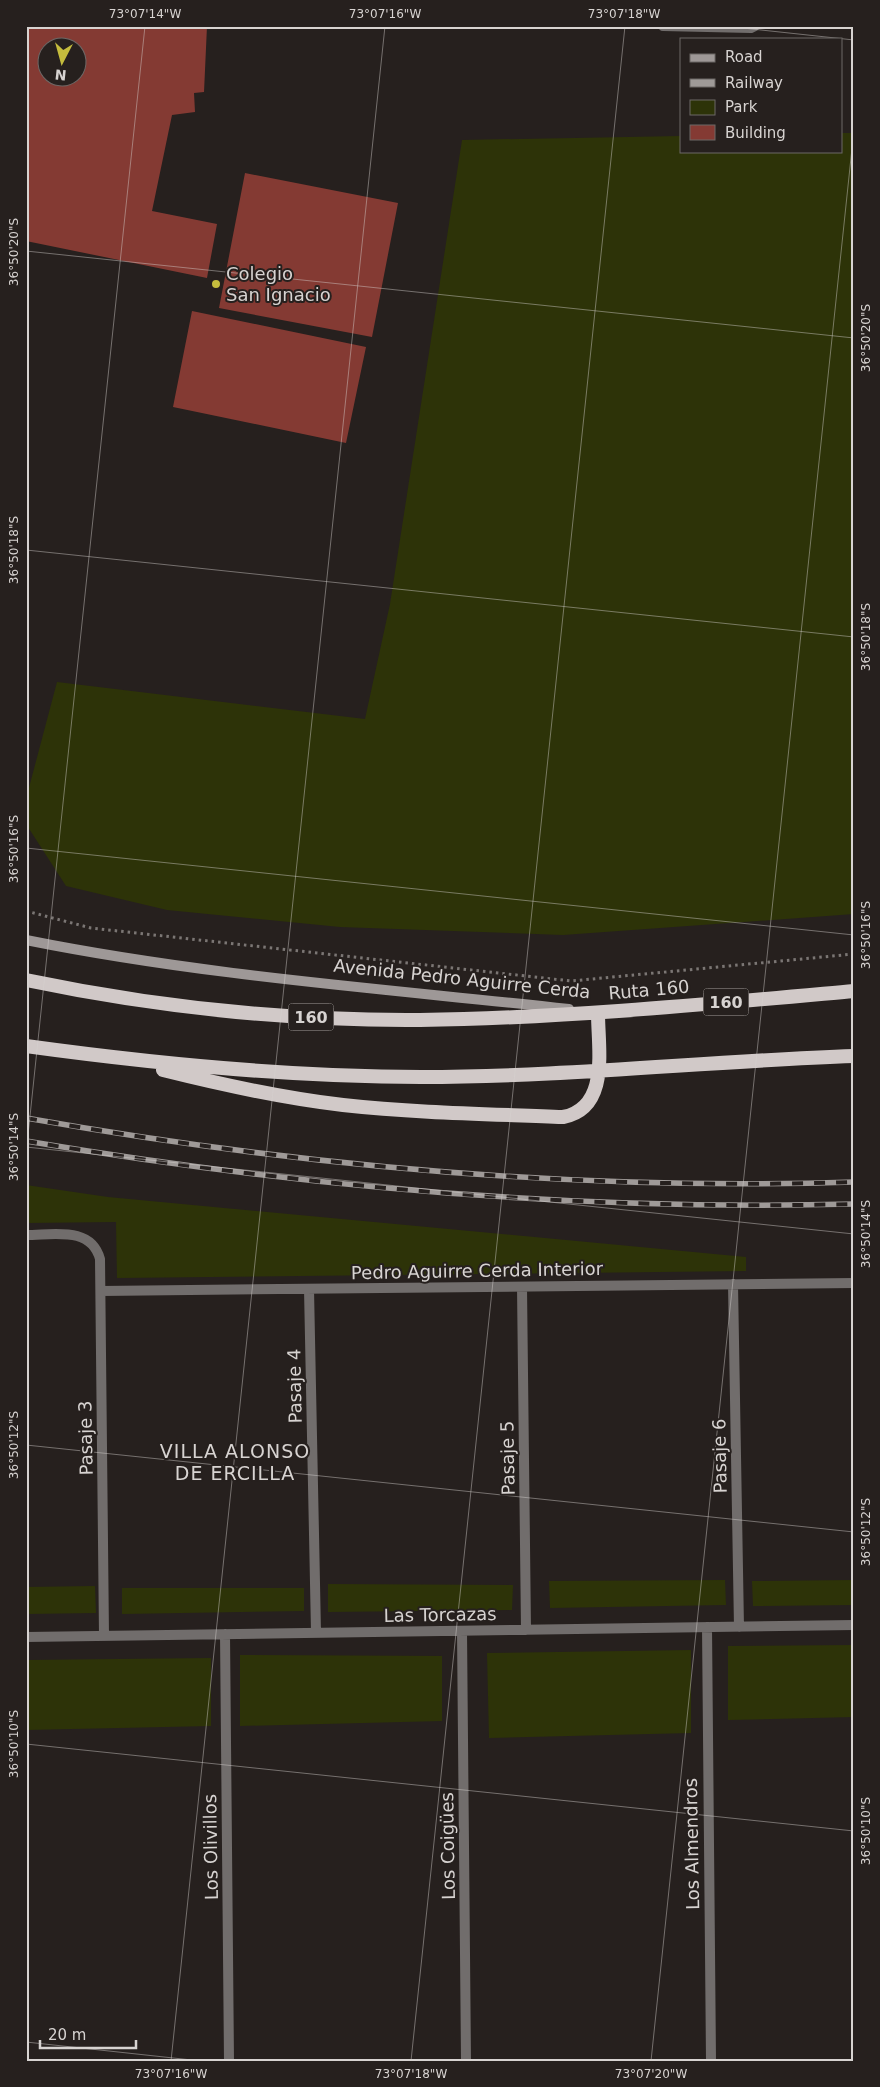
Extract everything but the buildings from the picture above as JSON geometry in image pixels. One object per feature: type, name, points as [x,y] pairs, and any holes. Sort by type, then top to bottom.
[{"type":"highway","name":"Avenida Pedro Aguirre Cerda","points":[[26,980],[77,991],[158,1003],[244,1013],[300,1017],[421,1020],[598,1012]]},
{"type":"highway","name":"Ruta 160","points":[[598,1012],[854,991]]},
{"type":"highway","points":[[114,1057],[238,1089],[334,1104],[450,1113],[554,1117],[572,1115],[587,1106],[592,1098],[599,1071],[598,1012]]},
{"type":"highway","points":[[26,1046],[114,1057],[252,1070],[356,1076],[422,1077],[599,1071],[854,1056]]},
{"type":"main road","name":"Avenida Pedro Aguirre Cerda","points":[[26,940],[136,960],[208,970],[598,1012]]},
{"type":"street","points":[[663,26],[751,28],[756,26]]},
{"type":"street","name":"Pasaje 3","points":[[26,1235],[83,1236],[92,1242],[100,1259],[104,1636]]},
{"type":"street","name":"Pedro Aguirre Cerda Interior","points":[[100,1291],[854,1283]]},
{"type":"street","name":"Pasaje 6","points":[[733,1284],[739,1627]]},
{"type":"street","name":"Pasaje 5","points":[[522,1287],[526,1630]]},
{"type":"street","name":"Pasaje 4","points":[[309,1289],[316,1632]]},
{"type":"street","name":"Las Torcazas","points":[[26,1637],[854,1625]]},
{"type":"street","name":"Los Almendros","points":[[706,1627],[711,2061]]},
{"type":"street","name":"Los Coigües","points":[[462,1631],[466,2061]]},
{"type":"street","name":"Los Olivillos","points":[[225,1634],[229,2061]]},
{"type":"path","points":[[26,911],[91,928],[571,981],[854,954]]},
{"type":"green space","points":[[842,133],[854,133],[854,914],[563,935],[340,927],[167,910],[66,886],[26,824],[26,799],[57,682],[365,719],[390,604],[462,140],[680,136],[680,152],[842,152]]},
{"type":"green space","points":[[26,1185],[108,1197],[746,1257],[746,1271],[117,1278],[116,1222],[26,1223]]},
{"type":"green space","points":[[725,1580],[726,1605],[550,1608],[549,1581]]},
{"type":"green space","points":[[854,1580],[854,1605],[753,1606],[752,1581]]},
{"type":"green space","points":[[328,1584],[513,1585],[512,1610],[328,1612]]},
{"type":"green space","points":[[95,1586],[96,1613],[26,1614],[26,1587]]},
{"type":"green space","points":[[122,1588],[304,1588],[304,1611],[122,1614]]},
{"type":"green space","points":[[854,1645],[854,1717],[728,1720],[728,1646]]},
{"type":"green space","points":[[691,1650],[691,1733],[489,1738],[487,1653]]},
{"type":"green space","points":[[240,1655],[442,1656],[442,1721],[240,1726]]},
{"type":"green space","points":[[211,1658],[211,1726],[26,1730],[26,1660]]},
{"type":"railway","points":[[26,1118],[232,1150],[438,1171],[646,1183],[854,1182]]},
{"type":"railway","points":[[26,1141],[232,1171],[438,1192],[646,1204],[854,1204]]},
{"type":"place","name":"Colegio San Ignacio","points":[[216,284]]},
{"type":"district","name":"VILLA ALONSO DE ERCILLA","points":[[235,1462]]}]
